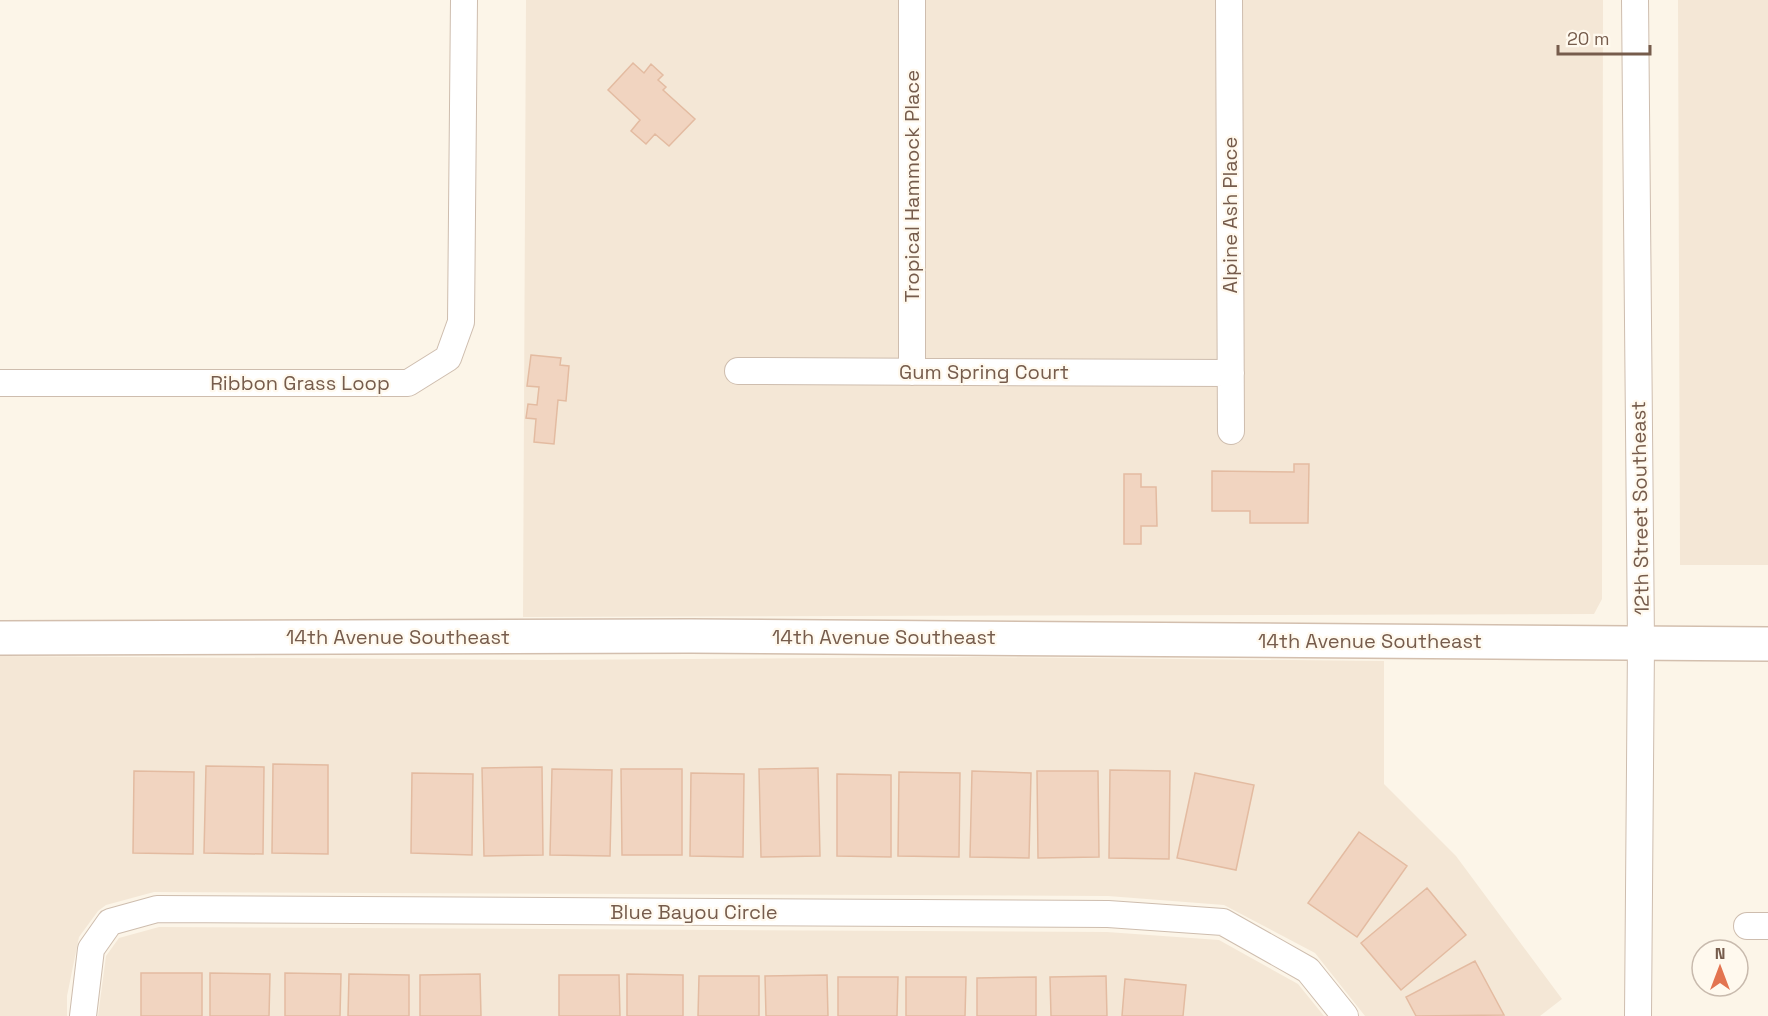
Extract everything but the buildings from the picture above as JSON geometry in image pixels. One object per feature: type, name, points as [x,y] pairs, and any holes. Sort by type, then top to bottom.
[{"type":"street","name":"Ribbon Grass Loop","points":[[0,384],[408,383],[448,358],[461,322],[464,0]]},
{"type":"street","name":"Tropical Hammock Place","points":[[912,0],[912,372]]},
{"type":"street","name":"Alpine Ash Place","points":[[1229,0],[1231,431]]},
{"type":"street","name":"12th Street Southeast","points":[[1635,0],[1641,643],[1638,1016]]},
{"type":"street","name":"Gum Spring Court","points":[[738,371],[1231,373]]},
{"type":"street","name":"14th Avenue Southeast","points":[[0,638],[690,636],[1768,644]]},
{"type":"street","name":"Blue Bayou Circle","points":[[82,1016],[91,949],[110,922],[158,909],[169,909],[1108,914],[1223,922],[1308,970],[1345,1016]]},
{"type":"shaded area","points":[[526,0],[1603,0],[1602,599],[1594,614],[523,617]]},
{"type":"shaded area","points":[[1678,0],[1768,0],[1768,565],[1680,565]]},
{"type":"shaded area","points":[[0,656],[545,660],[980,657],[1384,661],[1384,784],[1456,856],[1562,999],[1540,1016],[1365,1016],[1315,953],[1224,905],[1108,896],[154,892],[106,905],[98,911],[79,937],[67,996],[67,1016],[0,1016]]},
{"type":"shaded area","points":[[159,927],[1107,932],[1219,940],[1298,984],[1324,1016],[98,1016],[106,956],[119,938]]}]
